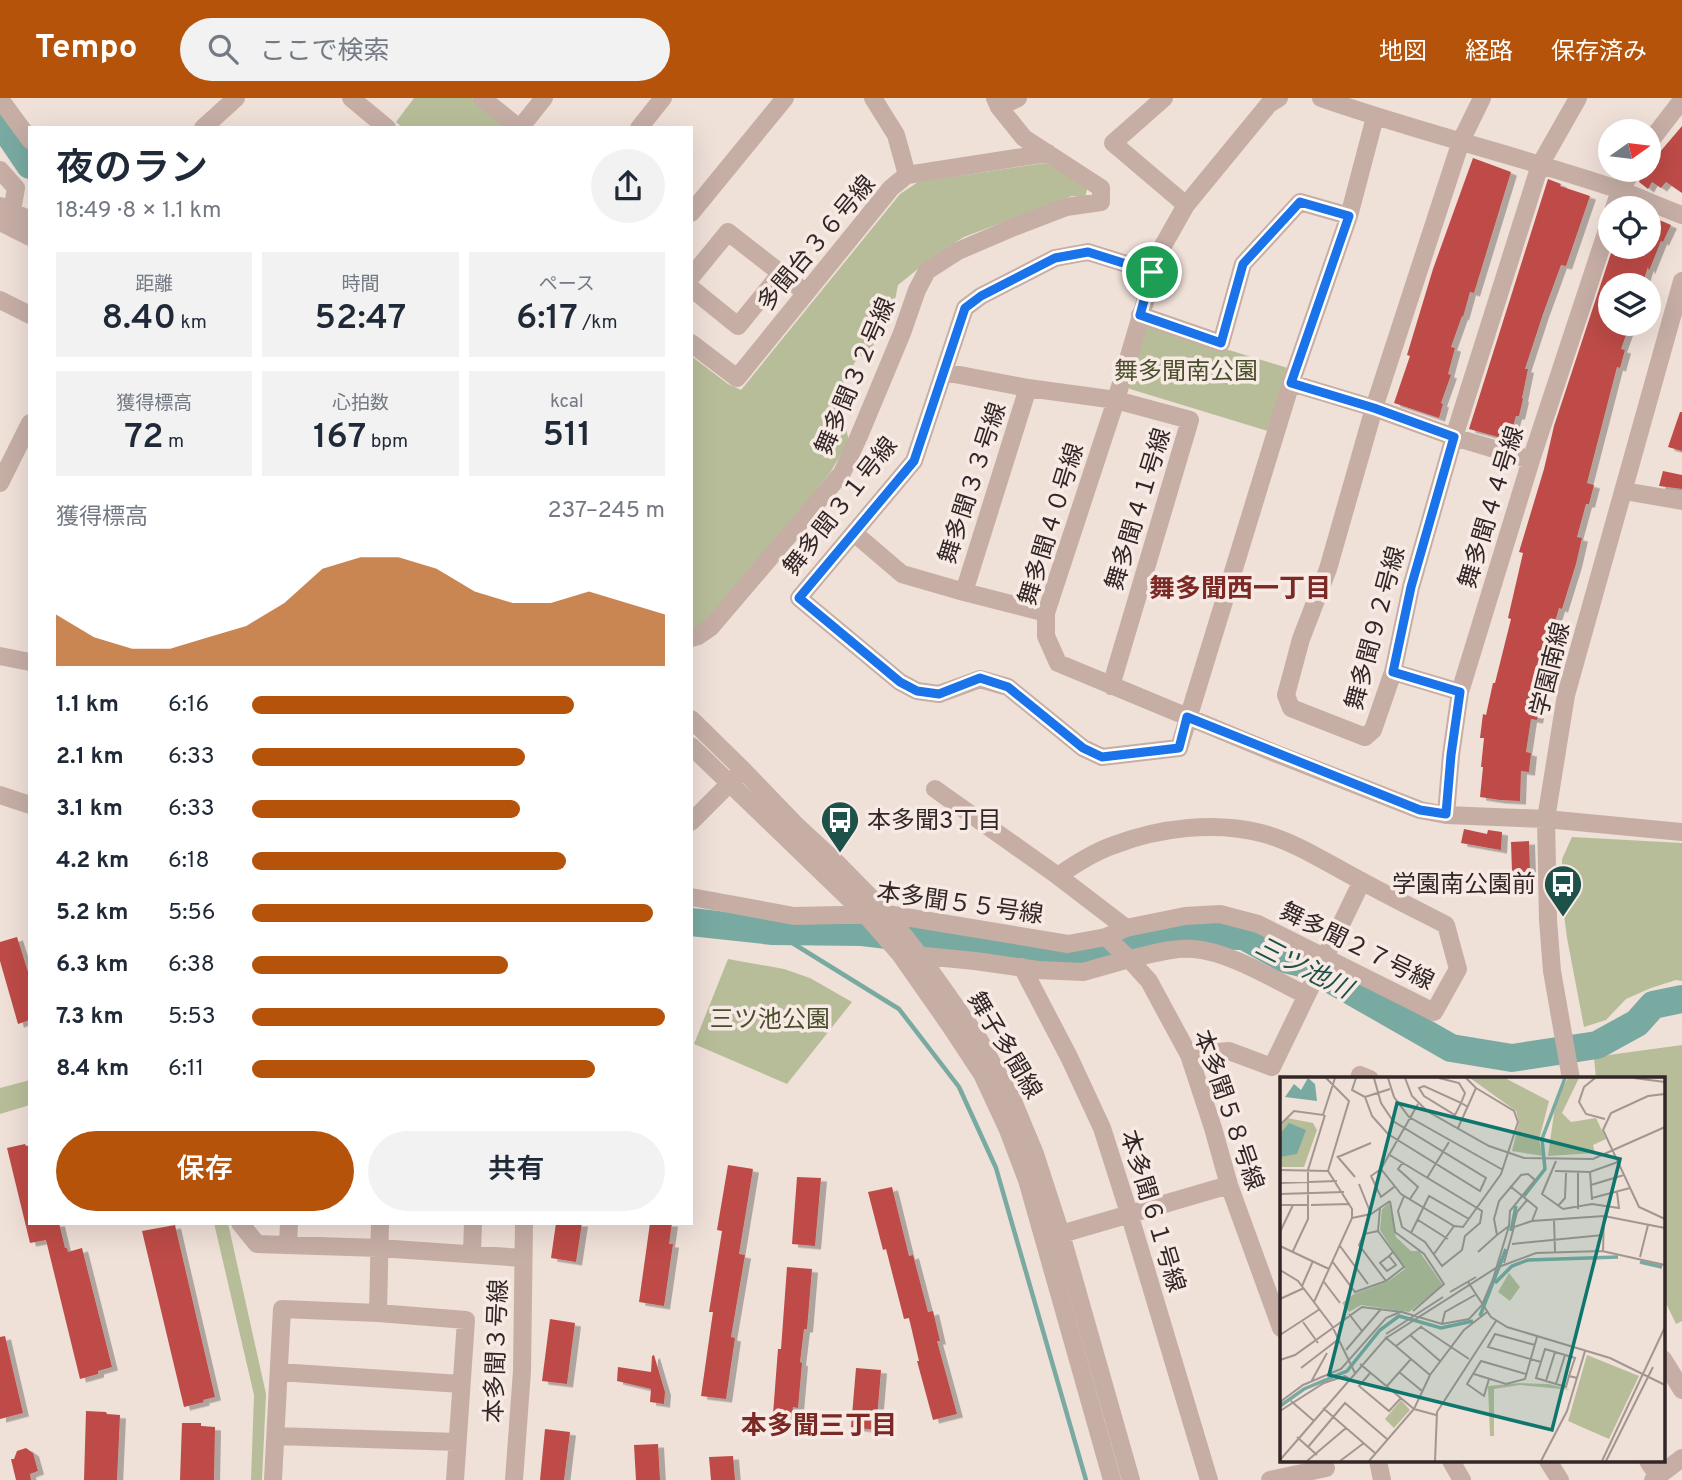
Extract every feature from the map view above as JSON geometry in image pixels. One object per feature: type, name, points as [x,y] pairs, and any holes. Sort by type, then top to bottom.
[{"type":"street","points":[[351,98],[382,126]]},
{"type":"street","points":[[482,98],[517,126]]},
{"type":"street","points":[[522,126],[544,98]]},
{"type":"street","points":[[641,126],[663,98]]},
{"type":"street","points":[[693,211],[785,98]]},
{"type":"street","points":[[873,98],[896,135],[907,175]]},
{"type":"street","points":[[1018,98],[997,103],[1024,138],[1048,153]]},
{"type":"street","points":[[1164,98],[1112,143],[1186,205]]},
{"type":"street","name":"舞多聞４０号線","points":[[1276,98],[1186,205],[1160,251],[1116,400],[1046,612],[1046,636],[1058,663],[1420,810],[1682,832]]},
{"type":"street","points":[[1321,98],[1375,117],[1620,190],[1682,215]]},
{"type":"street","name":"舞多聞９２号線","points":[[1482,98],[1461,141],[1374,408],[1328,569],[1301,639],[1286,695],[1291,708],[1365,737],[1373,730],[1393,672],[1411,587],[1454,437],[1540,165],[1578,98]]},
{"type":"street","points":[[0,99],[28,137]]},
{"type":"street","points":[[205,126],[229,100]]},
{"type":"street","points":[[1661,127],[1682,100]]},
{"type":"street","points":[[1187,717],[1291,383],[1349,216],[1375,117]]},
{"type":"street","name":"多聞台３６号線","points":[[693,345],[737,378],[891,188],[907,175],[1048,153]]},
{"type":"street","name":"舞多聞３２号線","points":[[695,637],[711,627],[842,473],[927,271],[958,251],[1014,227],[1066,207],[1101,202],[1101,188],[1048,153]]},
{"type":"street","points":[[0,170],[16,188],[5,216]]},
{"type":"street","points":[[1618,196],[1625,182]]},
{"type":"street","points":[[1140,315],[1221,343],[1243,264],[1300,202],[1349,216]]},
{"type":"street","points":[[5,216],[28,220]]},
{"type":"street","points":[[5,216],[28,235]]},
{"type":"street","points":[[693,275],[728,232],[806,293]]},
{"type":"street","name":"舞多聞３１号線","points":[[1152,272],[1088,252],[1055,258],[981,296],[965,308],[914,461],[799,598],[900,682],[917,691],[939,694],[980,678],[1008,687],[1083,748],[1102,757],[1179,748],[1187,717]]},
{"type":"street","name":"舞多聞４４号線","points":[[1446,814],[1460,692],[1531,460],[1598,257]]},
{"type":"street","points":[[693,290],[738,326],[781,273]]},
{"type":"street","name":"学園南線","points":[[1571,1077],[1552,971],[1546,819],[1566,695],[1682,281]]},
{"type":"street","points":[[0,300],[28,314]]},
{"type":"street","points":[[944,372],[1028,388],[1116,400]]},
{"type":"street","points":[[1291,383],[1531,460]]},
{"type":"street","name":"舞多聞３３号線","points":[[964,592],[1028,388]]},
{"type":"street","name":"舞多聞４１号線","points":[[1111,686],[1190,420],[1116,400]]},
{"type":"street","points":[[0,483],[23,453],[28,432]]},
{"type":"street","points":[[1624,491],[1682,501]]},
{"type":"street","points":[[854,533],[902,574],[1046,612]]},
{"type":"street","points":[[0,656],[28,662]]},
{"type":"street","points":[[1393,672],[1460,692]]},
{"type":"street","name":"舞子多聞線","points":[[693,721],[887,914],[980,1041],[1013,1101],[1035,1154],[1112,1480]]},
{"type":"street","name":"舞子多聞線","points":[[693,748],[865,915],[900,954],[982,1074],[1009,1130],[1027,1180],[1053,1236],[1130,1480]]},
{"type":"street","points":[[693,820],[743,769]]},
{"type":"street","points":[[935,789],[1126,928]]},
{"type":"street","points":[[0,795],[28,804]]},
{"type":"street","name":"舞多聞２７号線","points":[[1058,876],[1113,845],[1150,834],[1189,828],[1229,828],[1261,833],[1296,846],[1446,925],[1458,969],[1434,1012],[1258,924],[1220,914],[1185,916],[1126,928]]},
{"type":"street","points":[[1189,1055],[1229,1051],[1272,1067],[1362,881]]},
{"type":"street","name":"本多聞５５号線","points":[[693,897],[794,916],[887,914],[1068,943],[1106,937],[1126,928]]},
{"type":"street","points":[[1106,937],[1129,959]]},
{"type":"street","points":[[900,954],[1083,972],[1164,951],[1193,948],[1223,955],[1306,995]]},
{"type":"street","name":"本多聞５８号線","points":[[1129,959],[1149,981],[1189,1055],[1229,1185],[1280,1325]]},
{"type":"street","name":"本多聞６１号線","points":[[1022,968],[1069,1057],[1102,1128],[1209,1480]]},
{"type":"street","points":[[1053,1236],[1229,1185]]},
{"type":"street","points":[[242,1225],[257,1244],[379,1248],[523,1258]]},
{"type":"street","points":[[288,1245],[289,1225]]},
{"type":"street","points":[[378,1313],[380,1225]]},
{"type":"street","points":[[472,1253],[473,1225]]},
{"type":"street","name":"本多聞３号線","points":[[514,1480],[522,1371],[524,1225]]},
{"type":"street","points":[[273,1480],[282,1309],[466,1320],[455,1480]]},
{"type":"street","points":[[1664,1361],[1682,1390]]},
{"type":"street","points":[[279,1372],[461,1384]]},
{"type":"street","points":[[276,1436],[457,1442]]},
{"type":"street","points":[[1653,1472],[1682,1458]]},
{"type":"street","points":[[1378,1462],[1382,1480]]},
{"type":"street","points":[[1452,1462],[1462,1480]]},
{"type":"street","points":[[1549,1462],[1560,1480]]},
{"type":"street","points":[[1270,1480],[1325,1470]]},
{"type":"green space","points":[[414,98],[472,98],[508,126],[401,126],[396,122]]},
{"type":"green space","points":[[1045,163],[1066,170],[1088,186],[1085,197],[1072,196],[964,237],[934,256],[898,285],[891,320],[880,339],[855,362],[838,396],[849,441],[830,473],[708,622],[693,630],[693,358],[728,384],[741,390],[900,194],[918,182]]},
{"type":"green space","name":"舞多聞南公園","points":[[1144,324],[1291,369],[1271,432],[1130,389],[1125,381]]},
{"type":"green space","points":[[1572,837],[1682,843],[1682,981],[1676,980],[1651,988],[1626,999],[1606,1020],[1584,1027],[1562,899],[1562,859]]},
{"type":"green space","name":"三ツ池公園","points":[[728,959],[784,969],[810,978],[852,1002],[787,1084],[694,1044]]},
{"type":"green space","points":[[1682,1045],[1682,1321],[1676,1324],[1664,1299],[1664,1077],[1596,1077],[1594,1057]]},
{"type":"green space","points":[[28,1081],[28,1106],[0,1114],[0,1088]]},
{"type":"green space","points":[[214,1225],[228,1225],[266,1394],[262,1480],[251,1480],[254,1395]]},
{"type":"building","points":[[1682,126],[1682,193],[1666,182],[1661,188],[1652,182],[1661,182],[1661,151]]},
{"type":"building","points":[[1473,158],[1511,172],[1474,293],[1470,292],[1451,347],[1455,348],[1448,374],[1451,375],[1441,403],[1443,404],[1439,418],[1394,403],[1410,356],[1407,355],[1433,269]]},
{"type":"building","points":[[1548,179],[1590,196],[1566,266],[1561,265],[1543,314],[1525,369],[1528,369],[1519,416],[1516,416],[1509,440],[1469,429]]},
{"type":"building","points":[[1639,182],[1652,182],[1648,189]]},
{"type":"building","points":[[1661,221],[1671,225],[1663,242],[1661,241]]},
{"type":"building","points":[[1609,259],[1654,259],[1646,273],[1604,273]]},
{"type":"building","points":[[1598,293],[1598,336],[1626,336],[1621,349],[1625,350],[1620,368],[1617,367],[1587,483],[1594,485],[1577,537],[1582,538],[1576,564],[1562,609],[1559,608],[1548,646],[1547,664],[1543,663],[1532,702],[1540,704],[1537,720],[1531,719],[1526,752],[1531,753],[1529,772],[1521,771],[1520,801],[1480,797],[1484,738],[1480,738],[1483,714],[1486,715],[1511,619],[1508,618],[1523,553],[1519,552],[1554,426]]},
{"type":"building","points":[[1682,412],[1682,451],[1668,447]]},
{"type":"building","points":[[1663,471],[1682,475],[1682,489],[1659,486]]},
{"type":"building","points":[[1464,829],[1487,834],[1488,830],[1502,832],[1501,850],[1461,843]]},
{"type":"building","points":[[1529,841],[1530,872],[1512,872],[1511,842]]},
{"type":"building","points":[[17,937],[28,972],[28,1021],[18,1024],[0,961],[0,942]]},
{"type":"building","points":[[28,1146],[28,1225],[59,1225],[68,1252],[82,1248],[112,1367],[98,1371],[98,1374],[80,1379],[46,1240],[30,1243],[7,1148]]},
{"type":"building","points":[[728,1165],[753,1169],[739,1254],[745,1255],[731,1337],[735,1338],[726,1399],[701,1396],[713,1312],[709,1312],[722,1231],[717,1230]]},
{"type":"building","points":[[797,1177],[821,1178],[815,1246],[792,1244]]},
{"type":"building","points":[[892,1187],[909,1256],[913,1255],[928,1312],[933,1311],[940,1341],[937,1341],[957,1414],[933,1420],[909,1318],[904,1319],[868,1192]]},
{"type":"building","points":[[175,1225],[215,1397],[184,1407],[142,1231]]},
{"type":"building","points":[[556,1225],[582,1225],[576,1262],[551,1258]]},
{"type":"building","points":[[650,1225],[672,1225],[669,1244],[673,1244],[664,1306],[639,1302]]},
{"type":"building","points":[[787,1267],[812,1269],[807,1329],[804,1329],[800,1362],[798,1408],[793,1407],[792,1416],[773,1414]]},
{"type":"building","points":[[550,1319],[575,1323],[567,1384],[542,1381]]},
{"type":"building","points":[[5,1336],[23,1413],[0,1419],[0,1337]]},
{"type":"building","points":[[654,1355],[665,1392],[664,1404],[650,1402],[651,1389],[617,1381],[618,1367],[651,1372]]},
{"type":"building","points":[[856,1368],[881,1370],[876,1430],[851,1427]]},
{"type":"building","points":[[86,1411],[120,1415],[117,1480],[84,1480]]},
{"type":"building","points":[[182,1423],[201,1423],[201,1426],[215,1427],[214,1480],[180,1480]]},
{"type":"building","points":[[545,1429],[570,1432],[564,1480],[540,1480]]},
{"type":"building","points":[[658,1444],[660,1480],[636,1480],[634,1445]]},
{"type":"building","points":[[26,1448],[33,1453],[38,1471],[30,1474],[31,1480],[16,1480],[11,1459],[14,1459],[17,1451]]},
{"type":"building","points":[[733,1456],[735,1480],[711,1480],[709,1457]]},
{"type":"waterway","points":[[0,121],[28,162]]},
{"type":"waterway","name":"三ツ池川","points":[[693,922],[773,931],[862,932],[1016,950],[1100,952],[1169,935],[1244,936],[1285,959],[1302,963],[1451,1048],[1512,1058],[1597,1045],[1637,1023],[1653,1005],[1682,999]]},
{"type":"waterway","points":[[773,931],[899,1009],[959,1087],[996,1168],[1086,1480]]},
{"type":"place","name":"本多聞3丁目","points":[[840,854]]},
{"type":"place","name":"学園南公園前","points":[[1563,918]]},
{"type":"district","name":"舞多聞西一丁目","points":[[1240,588]]},
{"type":"district","name":"本多聞三丁目","points":[[819,1425]]},
{"type":"route","points":[[1300,202],[1349,216],[1291,383],[1374,408],[1454,437],[1411,587],[1393,672],[1460,692],[1446,814],[1420,810],[1187,717],[1179,748],[1102,757],[1083,748],[1008,687],[980,678],[939,694],[917,691],[900,682],[799,598],[914,461],[965,308],[981,296],[1055,258],[1088,252],[1152,272],[1140,315],[1221,343],[1243,264],[1300,202]]}]
